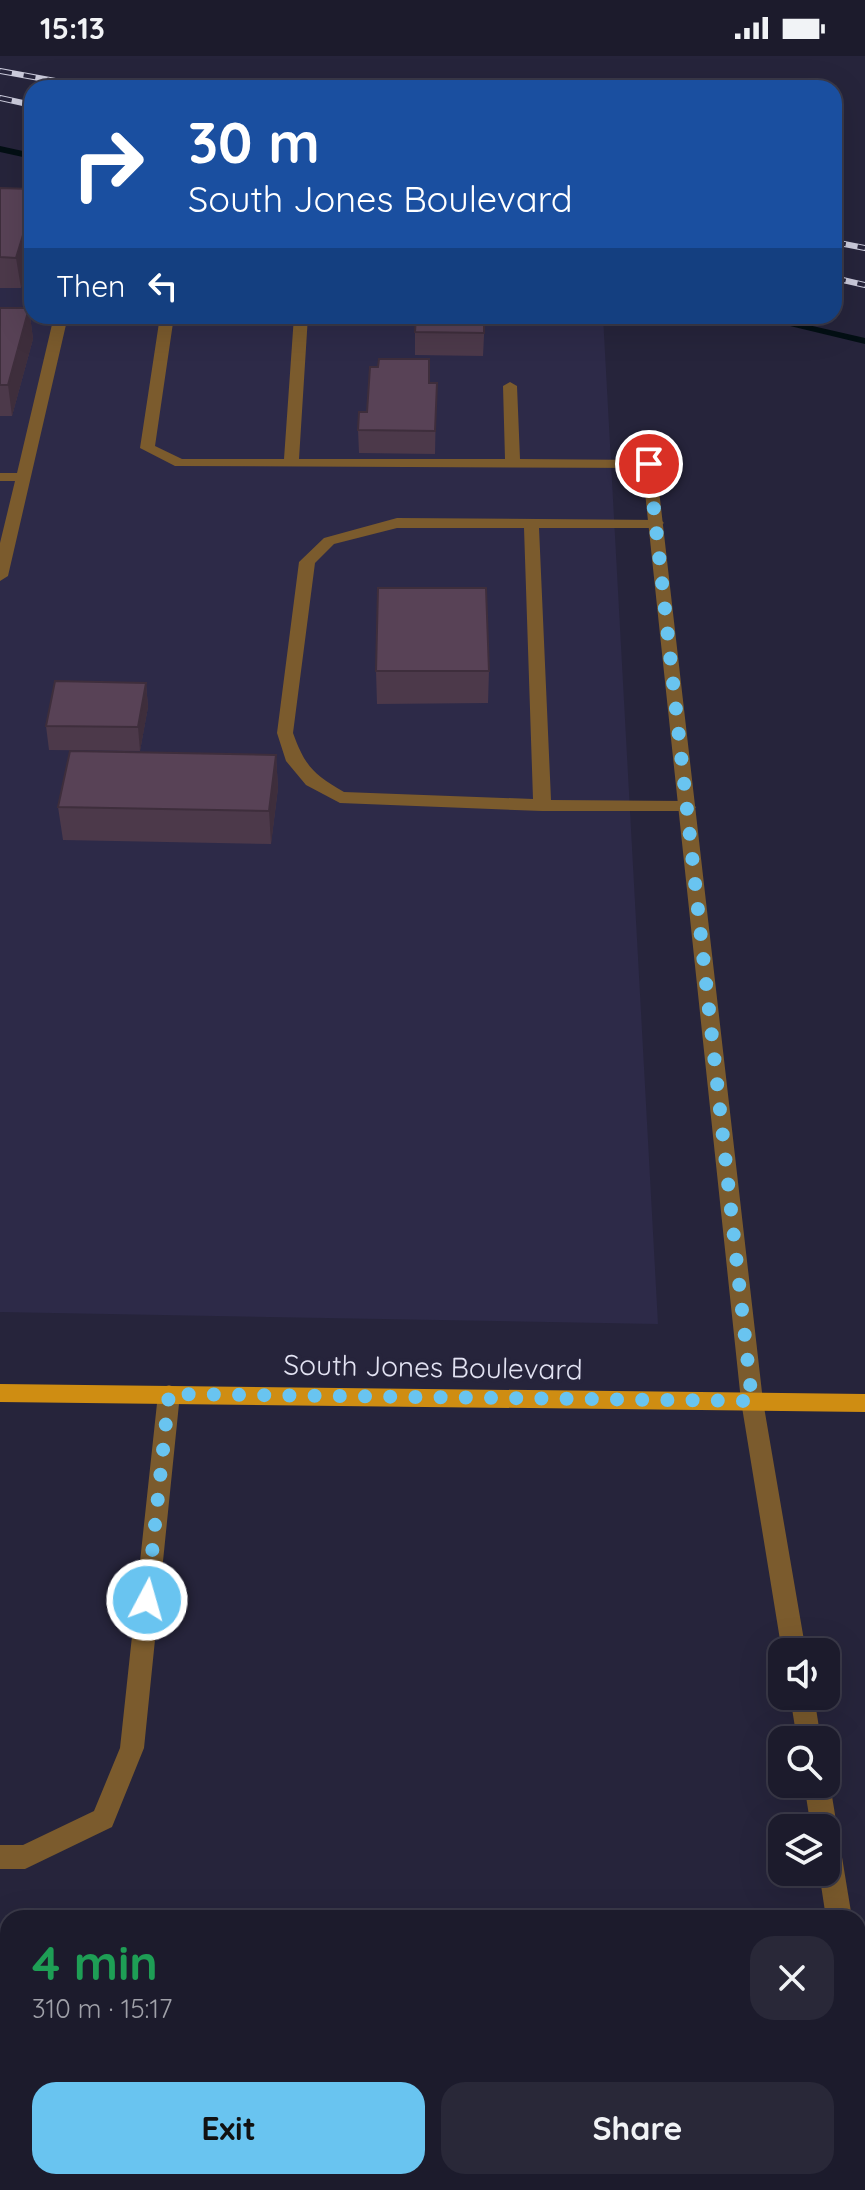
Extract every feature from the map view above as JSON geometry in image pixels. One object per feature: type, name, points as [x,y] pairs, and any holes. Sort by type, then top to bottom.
[{"type":"main road","name":"South Jones Boulevard","points":[[0,1393],[865,1403]]},
{"type":"street","points":[[0,576],[59,324]]},
{"type":"street","points":[[166,324],[147,448],[180,463],[649,464],[752,1401],[792,1638]]},
{"type":"street","points":[[291,463],[300,324]]},
{"type":"street","points":[[510,386],[513,464]]},
{"type":"street","points":[[0,477],[23,477]]},
{"type":"street","points":[[656,523],[397,523],[329,541],[307,562],[285,733],[295,761],[312,781],[340,797],[687,807]]},
{"type":"street","points":[[531,523],[542,805]]},
{"type":"street","points":[[0,1857],[25,1857],[103,1819],[132,1748],[169,1394]]},
{"type":"street","points":[[834,1886],[838,1910]]},
{"type":"shaded area","points":[[0,198],[24,200],[24,324],[603,324],[658,1324],[0,1312]]},
{"type":"building","points":[[0,188],[24,189],[24,235],[16,258],[0,257]]},
{"type":"building","points":[[0,308],[24,308],[25,324],[8,385],[0,385]]},
{"type":"building","points":[[416,324],[484,324],[484,333],[415,332]]},
{"type":"building","points":[[379,359],[429,359],[429,383],[437,383],[435,431],[358,430],[359,412],[367,412],[370,367],[378,367]]},
{"type":"building","points":[[378,588],[486,588],[489,671],[376,671]]},
{"type":"building","points":[[55,681],[146,683],[138,727],[46,726]]},
{"type":"building","points":[[70,751],[276,755],[269,811],[58,807]]},
{"type":"waterway","points":[[0,149],[24,154]]},
{"type":"waterway","points":[[790,324],[865,341]]},
{"type":"railway","points":[[0,71],[50,80]]},
{"type":"railway","points":[[0,98],[24,103]]},
{"type":"railway","points":[[842,244],[865,248]]},
{"type":"railway","points":[[842,280],[865,285]]},
{"type":"route","points":[[147,1600],[169,1394],[752,1401],[649,464]]}]
